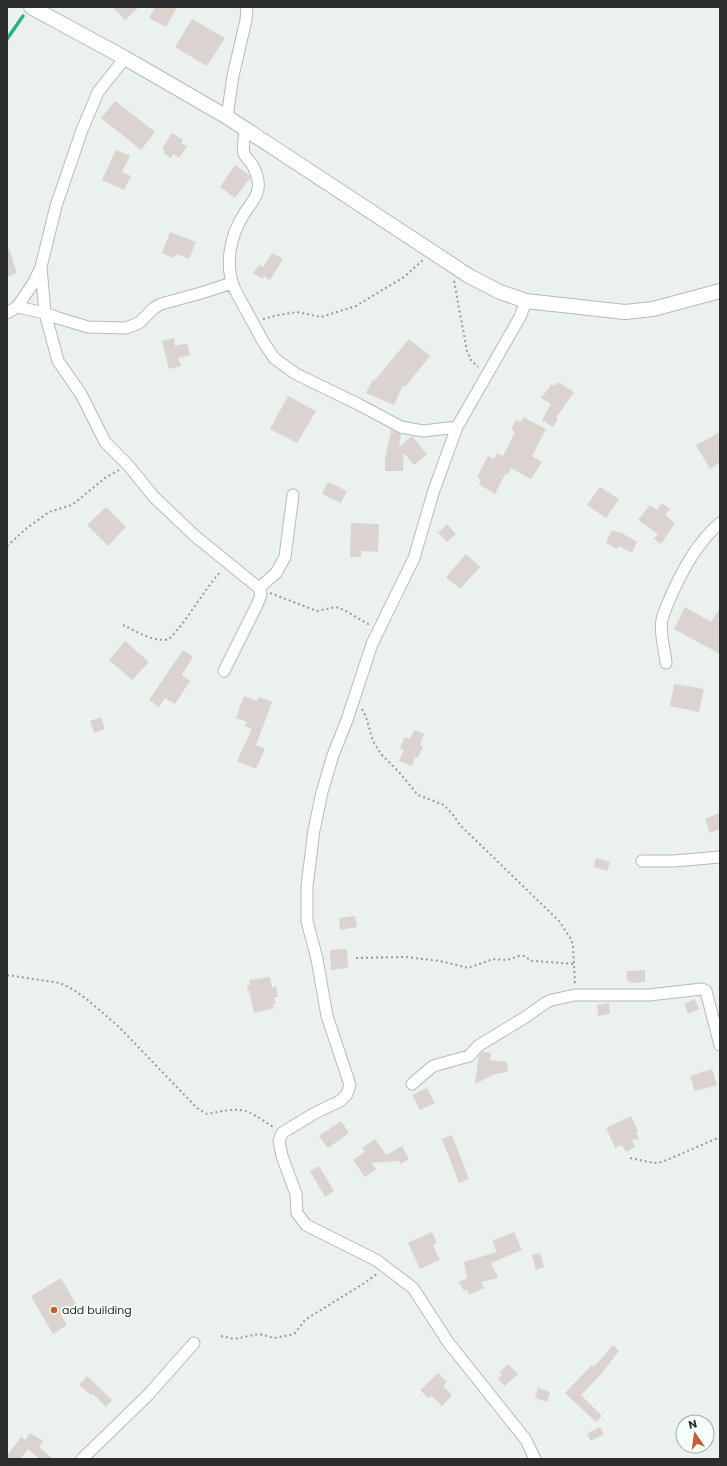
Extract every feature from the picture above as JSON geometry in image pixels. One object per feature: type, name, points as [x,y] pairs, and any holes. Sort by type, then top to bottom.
[{"type":"street","points":[[31,7],[125,58],[227,117],[450,264],[500,292],[526,301],[625,312],[653,309],[720,291]]},
{"type":"street","points":[[227,117],[233,76],[246,20],[247,7]]},
{"type":"street","points":[[7,313],[17,307],[34,282],[41,268],[56,206],[82,130],[98,92],[125,58]]},
{"type":"street","points":[[245,129],[244,153],[254,168],[258,181],[258,187],[257,193],[242,216],[231,243],[229,256],[232,283],[252,322],[274,358],[296,374],[402,427],[423,431],[457,427]]},
{"type":"street","points":[[41,268],[45,313],[58,361],[81,394],[105,442],[128,465],[154,497],[195,536],[260,588],[261,595],[257,605],[224,672]]},
{"type":"street","points":[[17,307],[45,313],[88,327],[126,328],[139,323],[154,308],[161,304],[232,283]]},
{"type":"street","points":[[526,301],[520,317],[457,427],[434,490],[414,558],[372,644],[333,755],[322,792],[314,830],[308,886],[307,921],[317,959],[327,1016],[350,1085],[347,1094],[340,1101],[315,1113],[282,1133],[279,1140],[282,1156],[296,1194],[297,1213],[306,1225],[376,1260],[413,1288],[448,1342],[526,1440],[535,1459]]},
{"type":"street","points":[[260,588],[276,573],[285,557],[293,495]]},
{"type":"street","points":[[666,663],[661,630],[664,613],[675,586],[694,554],[706,536],[720,523]]},
{"type":"street","points":[[642,861],[674,861],[720,857]]},
{"type":"street","points":[[412,1084],[433,1066],[469,1056],[478,1046],[547,1002],[575,995],[649,995],[702,990],[706,991],[720,1045]]},
{"type":"street","points":[[82,1459],[148,1395],[194,1343]]},
{"type":"path","points":[[252,322],[297,312],[321,317],[356,306],[404,277],[432,252]]},
{"type":"path","points":[[450,264],[467,351],[471,360],[476,366],[488,374]]},
{"type":"path","points":[[7,546],[27,528],[49,512],[72,505],[104,478],[128,465]]},
{"type":"path","points":[[123,624],[144,635],[163,641],[169,639],[193,609],[212,581],[228,563]]},
{"type":"path","points":[[260,588],[317,611],[336,607],[358,617],[379,632]]},
{"type":"path","points":[[356,690],[376,748],[400,772],[418,796],[444,805],[460,825],[559,921],[571,939],[573,946],[575,995]]},
{"type":"path","points":[[356,958],[406,958],[440,961],[468,968],[493,959],[507,960],[519,956],[524,956],[532,961],[574,964]]},
{"type":"path","points":[[7,975],[60,983],[89,1000],[118,1026],[197,1108],[207,1114],[245,1110],[255,1114],[282,1133]]},
{"type":"path","points":[[630,1158],[654,1163],[662,1162],[720,1137]]},
{"type":"path","points":[[221,1336],[234,1339],[259,1334],[274,1338],[295,1333],[311,1316],[386,1268]]},
{"type":"building","points":[[113,7],[139,7],[125,20]]},
{"type":"building","points":[[155,7],[177,7],[166,27],[149,18]]},
{"type":"building","points":[[192,19],[225,38],[207,66],[175,47]]},
{"type":"building","points":[[115,101],[155,132],[141,150],[101,118]]},
{"type":"building","points":[[172,133],[183,140],[181,143],[187,146],[179,158],[173,154],[171,158],[164,153],[165,151],[162,149]]},
{"type":"building","points":[[116,150],[130,156],[122,172],[131,176],[124,190],[102,180]]},
{"type":"building","points":[[235,165],[249,175],[250,178],[235,198],[220,187]]},
{"type":"building","points":[[170,232],[196,242],[189,259],[176,254],[174,258],[162,253]]},
{"type":"building","points":[[7,249],[9,249],[17,273],[7,277]]},
{"type":"building","points":[[272,253],[283,259],[270,280],[264,276],[262,279],[253,273],[259,265],[263,267]]},
{"type":"building","points":[[174,338],[175,346],[187,343],[190,355],[178,358],[181,366],[169,369],[162,341]]},
{"type":"building","points":[[409,339],[430,356],[405,387],[403,385],[394,405],[366,393],[373,379],[375,380]]},
{"type":"building","points":[[558,382],[574,392],[556,418],[558,419],[553,427],[542,420],[551,404],[541,398],[552,384],[555,386]]},
{"type":"building","points":[[288,396],[316,411],[297,443],[270,429]]},
{"type":"building","points":[[523,417],[546,429],[532,456],[542,462],[531,479],[511,468],[508,474],[506,473],[495,494],[479,484],[481,479],[477,477],[488,456],[494,459],[497,453],[503,456],[515,432],[511,430],[516,420],[521,422]]},
{"type":"building","points":[[391,430],[401,434],[399,447],[412,436],[427,454],[414,465],[404,453],[403,471],[385,471],[385,460]]},
{"type":"building","points":[[720,432],[720,462],[710,469],[696,445]]},
{"type":"building","points":[[328,482],[347,491],[341,503],[322,494]]},
{"type":"building","points":[[600,487],[619,499],[606,518],[587,505]]},
{"type":"building","points":[[662,503],[670,509],[665,515],[675,523],[661,544],[654,539],[658,534],[638,520],[650,505],[657,510]]},
{"type":"building","points":[[106,507],[126,527],[108,546],[87,525]]},
{"type":"building","points":[[351,523],[379,524],[378,552],[361,551],[361,557],[350,557]]},
{"type":"building","points":[[447,524],[456,534],[447,542],[438,533]]},
{"type":"building","points":[[612,530],[619,533],[620,532],[637,542],[632,553],[619,546],[617,549],[606,543]]},
{"type":"building","points":[[466,554],[480,567],[460,589],[446,577]]},
{"type":"building","points":[[685,607],[711,622],[720,608],[720,654],[674,629]]},
{"type":"building","points":[[125,641],[149,662],[132,680],[109,660]]},
{"type":"building","points":[[183,650],[193,657],[182,675],[190,681],[175,704],[165,698],[159,707],[149,700]]},
{"type":"building","points":[[674,684],[704,689],[699,712],[670,706]]},
{"type":"building","points":[[244,696],[257,701],[259,697],[272,702],[256,745],[265,749],[256,769],[237,761],[252,729],[245,726],[247,722],[236,718]]},
{"type":"building","points":[[101,717],[105,729],[94,733],[90,721]]},
{"type":"building","points":[[414,730],[424,734],[420,745],[423,746],[418,758],[415,757],[412,766],[399,761],[404,750],[400,748],[405,737],[410,739]]},
{"type":"building","points":[[720,813],[720,829],[710,833],[705,819]]},
{"type":"building","points":[[596,858],[610,862],[607,871],[594,867]]},
{"type":"building","points":[[355,916],[357,927],[340,930],[339,918]]},
{"type":"building","points":[[347,949],[348,968],[331,970],[330,950]]},
{"type":"building","points":[[645,970],[645,982],[630,983],[630,981],[627,981],[627,971]]},
{"type":"building","points":[[270,977],[272,988],[276,986],[278,997],[274,997],[276,1004],[273,1004],[274,1008],[254,1013],[247,985],[250,985],[249,980]]},
{"type":"building","points":[[695,999],[699,1009],[688,1014],[684,1004]]},
{"type":"building","points":[[609,1003],[610,1014],[598,1016],[597,1005]]},
{"type":"building","points":[[482,1052],[491,1053],[490,1060],[507,1062],[508,1072],[495,1074],[475,1084],[479,1055]]},
{"type":"building","points":[[712,1069],[717,1085],[695,1091],[690,1076]]},
{"type":"building","points":[[427,1088],[435,1103],[420,1110],[412,1095]]},
{"type":"building","points":[[631,1116],[638,1131],[636,1133],[639,1139],[632,1140],[635,1147],[626,1152],[622,1145],[615,1148],[606,1128]]},
{"type":"building","points":[[341,1121],[349,1133],[328,1148],[319,1136]]},
{"type":"building","points":[[452,1135],[469,1179],[459,1183],[442,1139]]},
{"type":"building","points":[[375,1139],[386,1155],[402,1146],[409,1159],[400,1164],[399,1161],[371,1163],[376,1169],[365,1177],[353,1160],[365,1152],[362,1148]]},
{"type":"building","points":[[319,1166],[334,1191],[325,1197],[310,1171]]},
{"type":"building","points":[[432,1232],[437,1243],[433,1245],[440,1260],[420,1269],[408,1243]]},
{"type":"building","points":[[514,1232],[522,1250],[491,1263],[498,1278],[481,1282],[484,1288],[469,1295],[467,1290],[464,1291],[459,1282],[467,1278],[464,1262],[497,1252],[492,1241]]},
{"type":"building","points":[[540,1253],[544,1267],[536,1270],[532,1255]]},
{"type":"building","name":"add building","points":[[61,1278],[77,1306],[61,1315],[67,1325],[53,1334],[31,1296]]},
{"type":"building","points":[[613,1345],[619,1351],[601,1374],[581,1395],[602,1416],[596,1422],[565,1393],[592,1365],[594,1367]]},
{"type":"building","points":[[508,1364],[518,1374],[505,1386],[498,1379],[502,1375],[499,1373]]},
{"type":"building","points":[[438,1373],[447,1382],[443,1386],[452,1395],[442,1406],[432,1396],[428,1398],[420,1390]]},
{"type":"building","points":[[87,1376],[112,1400],[106,1407],[93,1394],[91,1395],[79,1385]]},
{"type":"building","points":[[538,1388],[550,1392],[547,1402],[535,1398]]},
{"type":"building","points":[[600,1427],[604,1434],[591,1441],[587,1434]]},
{"type":"building","points":[[30,1433],[43,1441],[39,1447],[53,1459],[40,1459],[28,1449],[20,1459],[7,1459],[7,1456],[21,1437],[25,1440]]},
{"type":"waterway","points":[[7,39],[23,16]]},
{"type":"place","name":"add building","points":[[54,1310]]}]
